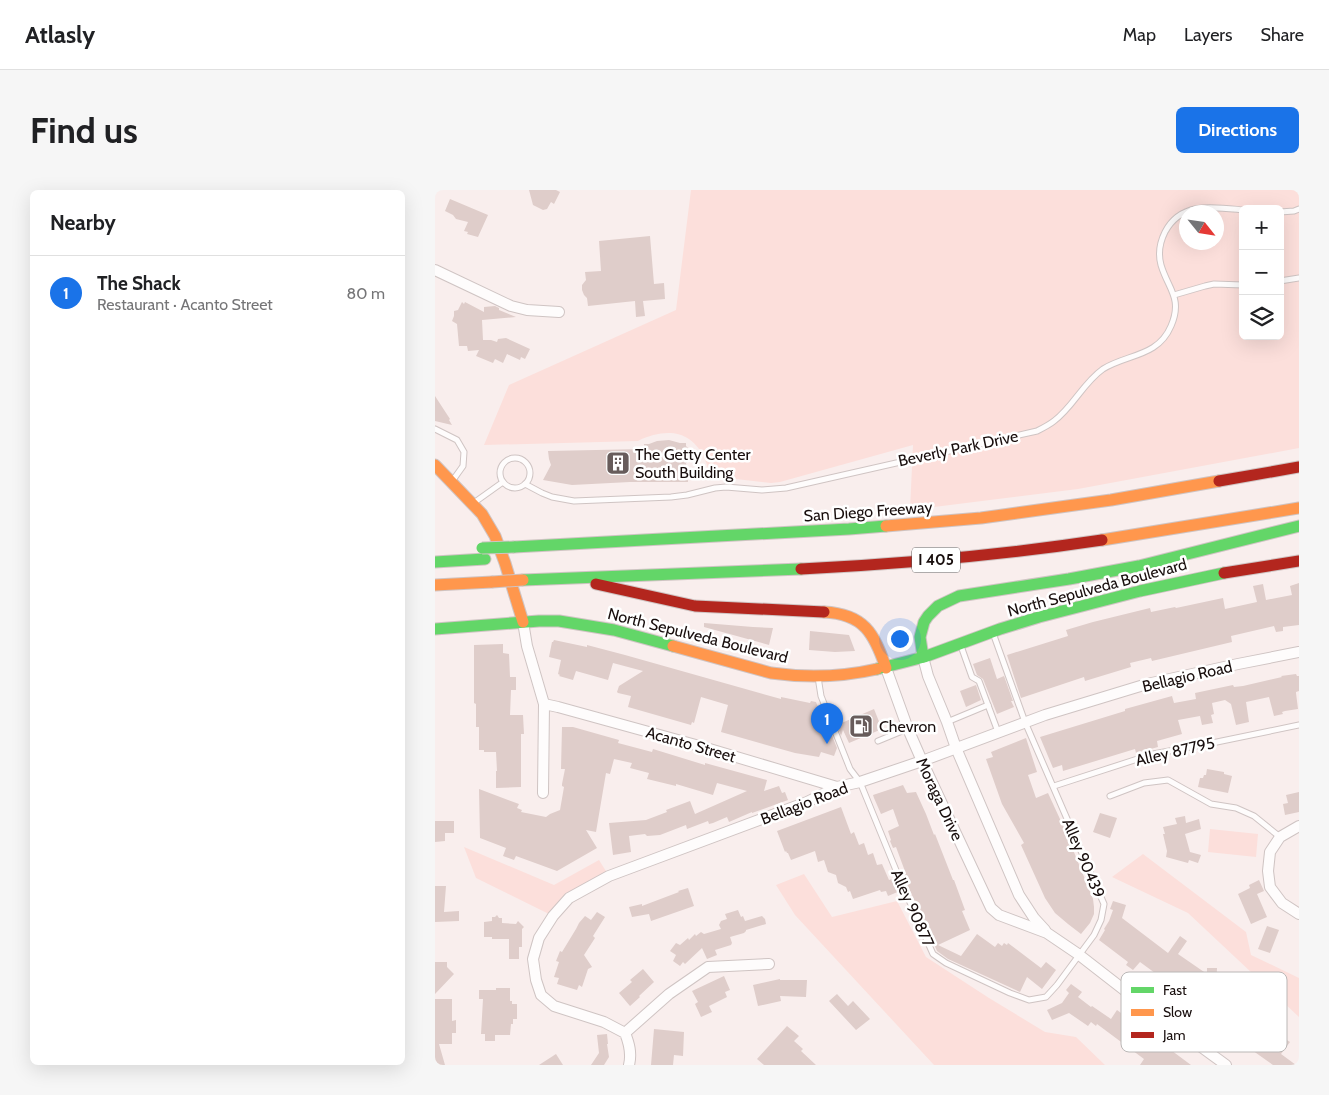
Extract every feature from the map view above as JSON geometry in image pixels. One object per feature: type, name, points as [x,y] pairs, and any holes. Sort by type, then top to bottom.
[{"type":"main road","points":[[435,465],[473,503],[495,536],[523,622]]},
{"type":"main road","name":"San Diego Freeway","points":[[463,549],[483,554],[981,518],[1111,500],[1299,468]]},
{"type":"main road","points":[[515,552],[808,541],[946,532],[1105,512],[1248,487]]},
{"type":"main road","name":"I 405","points":[[435,585],[899,563],[989,555],[1100,540],[1299,508]]},
{"type":"main road","points":[[923,657],[920,639],[923,623],[937,606],[947,600],[959,596],[1139,566],[1299,526]]},
{"type":"main road","points":[[435,562],[483,554]]},
{"type":"main road","name":"North Sepulveda Boulevard","points":[[435,628],[559,621],[614,630],[771,673],[817,676],[847,675],[886,668],[1013,625],[1126,594],[1202,577],[1299,561]]},
{"type":"main road","points":[[571,578],[695,606],[846,614],[860,622],[872,634],[886,668]]},
{"type":"street","points":[[435,270],[511,306],[527,310],[559,312]]},
{"type":"street","points":[[523,622],[527,646],[543,704],[543,793]]},
{"type":"street","name":"Bellagio Road","points":[[625,1032],[604,1022],[554,1006],[541,994],[536,980],[533,959],[539,938],[553,916],[569,898],[609,876],[807,802],[837,787],[860,782],[922,761],[1045,714],[1147,684],[1299,652]]},
{"type":"street","name":"Moraga Drive","points":[[923,657],[928,676],[956,748],[1022,901],[1047,933]]},
{"type":"street","name":"Moraga Drive","points":[[886,668],[922,761],[991,908],[999,914],[1047,933],[1121,987]]},
{"type":"street","name":"Acanto Street","points":[[543,704],[703,747],[837,787]]},
{"type":"street","points":[[1299,826],[1280,837],[1270,852],[1268,871],[1270,887],[1283,903],[1299,914]]},
{"type":"street","points":[[1008,918],[1019,909],[1022,901]]},
{"type":"street","points":[[629,1065],[631,1058],[625,1032],[669,994],[708,966],[769,964]]},
{"type":"street","name":"Moraga Drive","points":[[1209,1052],[1227,1065]]},
{"type":"lane","points":[[1239,210],[1213,207],[1183,213],[1168,226],[1159,254],[1165,275],[1175,296],[1214,284],[1239,284]]},
{"type":"lane","points":[[1284,212],[1294,212],[1299,209]]},
{"type":"lane","points":[[1284,281],[1299,278]]},
{"type":"lane","name":"Beverly Park Drive","points":[[525,484],[552,497],[574,501],[671,497],[726,487],[773,490],[1037,430],[1054,421],[1097,373],[1118,362],[1151,349],[1160,343],[1171,326],[1175,314],[1175,296]]},
{"type":"lane","points":[[435,429],[457,440],[465,452],[463,466],[452,482]]},
{"type":"lane","points":[[509,458],[520,458],[529,466],[530,476],[521,487],[512,488],[503,482],[500,473],[501,466],[509,458]]},
{"type":"lane","points":[[473,503],[503,482]]},
{"type":"lane","name":"Alley 90439","points":[[993,633],[1025,722],[1104,904],[1101,920],[1094,934],[1078,954]]},
{"type":"lane","points":[[960,644],[972,677],[979,681],[998,732]]},
{"type":"lane","name":"Alley 90877","points":[[817,676],[821,696],[850,769],[860,782],[933,954],[954,967],[1029,1000],[1046,997],[1057,985],[1078,954]]},
{"type":"lane","points":[[947,722],[988,706]]},
{"type":"lane","name":"Alley 87795","points":[[1054,786],[1153,754],[1299,724]]},
{"type":"lane","points":[[878,741],[908,728]]},
{"type":"lane","points":[[1110,796],[1144,783],[1168,780],[1211,804],[1236,808],[1254,816],[1280,837]]},
{"type":"shaded area","points":[[691,190],[1299,190],[1299,448],[1078,489],[910,510],[913,445],[771,483],[736,479],[710,479],[707,465],[699,450],[693,442],[677,434],[658,434],[638,441],[484,445],[509,385],[676,310]]},
{"type":"shaded area","points":[[1210,829],[1258,834],[1256,857],[1208,852]]},
{"type":"shaded area","points":[[464,847],[554,885],[599,860],[609,876],[553,916],[476,878]]},
{"type":"shaded area","points":[[1143,854],[1246,932],[1251,955],[1286,972],[1251,972],[1188,913],[1112,877]]},
{"type":"shaded area","points":[[804,874],[832,917],[897,901],[926,957],[1045,1032],[1076,1037],[1105,1065],[934,1065],[795,915],[776,885]]},
{"type":"shaded area","points":[[1287,972],[1299,978],[1299,1017],[1287,1006]]},
{"type":"building","points":[[529,190],[556,190],[560,192],[554,204],[551,202],[547,209],[543,210],[533,205]]},
{"type":"building","points":[[450,199],[488,215],[478,237],[467,234],[468,232],[464,231],[468,222],[456,219],[445,211]]},
{"type":"building","points":[[650,236],[654,284],[664,283],[665,299],[643,301],[645,316],[636,317],[635,301],[588,306],[582,285],[586,280],[585,272],[601,271],[599,241]]},
{"type":"building","points":[[462,302],[484,312],[484,307],[495,306],[499,310],[516,317],[482,320],[483,340],[497,342],[498,339],[506,338],[530,349],[525,359],[521,357],[520,360],[507,354],[503,363],[495,359],[493,363],[476,356],[479,350],[468,351],[467,346],[459,346],[457,324],[452,321],[454,311],[458,310]]},
{"type":"building","points":[[435,396],[450,419],[452,425],[435,421]]},
{"type":"building","name":"The Getty Center South Building","points":[[669,440],[686,443],[686,446],[696,456],[686,463],[688,482],[572,485],[543,480],[551,465],[548,451],[644,449],[644,444]]},
{"type":"building","points":[[1299,583],[1299,625],[1283,627],[1283,631],[1276,632],[1274,626],[1231,636],[1232,642],[1152,661],[1151,658],[1130,663],[1131,667],[1085,681],[1084,677],[1021,698],[1007,655],[1068,636],[1066,630],[1150,608],[1151,612],[1223,598],[1225,609],[1257,602],[1253,586],[1263,584],[1266,600],[1292,595],[1290,586]]},
{"type":"building","points":[[704,623],[773,628],[769,645],[704,627]]},
{"type":"building","points":[[810,631],[849,635],[855,651],[809,650]]},
{"type":"building","points":[[554,640],[587,647],[587,645],[781,699],[781,697],[810,703],[811,701],[816,702],[837,748],[834,756],[821,752],[819,757],[795,753],[721,732],[728,705],[701,697],[694,723],[692,722],[691,725],[628,707],[631,696],[618,693],[619,686],[643,671],[613,663],[608,680],[576,671],[573,680],[559,676],[561,660],[549,657]]},
{"type":"building","points":[[503,644],[503,653],[509,654],[510,677],[516,677],[516,690],[511,690],[510,715],[523,715],[524,734],[521,734],[521,787],[496,788],[496,752],[479,750],[479,727],[476,727],[476,704],[474,703],[474,645]]},
{"type":"building","points":[[990,658],[997,679],[1004,676],[1014,707],[997,714],[983,679],[977,675],[973,664]]},
{"type":"building","points":[[1296,674],[1299,676],[1299,691],[1296,692],[1298,709],[1285,711],[1282,712],[1283,714],[1274,716],[1269,697],[1246,702],[1249,722],[1236,725],[1231,704],[1225,700],[1212,703],[1214,714],[1211,715],[1213,723],[1202,725],[1200,716],[1178,720],[1182,734],[1157,741],[1158,747],[1136,753],[1135,749],[1063,771],[1062,765],[1053,768],[1040,737],[1125,711],[1125,709],[1172,696],[1174,703],[1196,699],[1195,693],[1233,685],[1234,687],[1243,686]]},
{"type":"building","points":[[976,685],[981,700],[966,707],[960,691]]},
{"type":"building","name":"Chevron","points":[[874,709],[882,729],[849,743],[843,730],[841,736],[837,725]]},
{"type":"building","points":[[562,727],[573,727],[619,740],[618,743],[652,752],[653,749],[705,765],[705,763],[767,780],[764,791],[779,786],[782,793],[785,792],[788,800],[729,822],[727,817],[713,823],[709,824],[708,821],[687,829],[686,825],[660,835],[629,836],[631,852],[613,855],[609,823],[646,820],[690,801],[695,814],[747,791],[717,783],[713,795],[676,784],[676,786],[647,779],[649,773],[630,768],[632,763],[614,759],[610,774],[606,773],[596,832],[586,830],[597,848],[557,871],[516,856],[514,860],[503,856],[506,848],[480,838],[479,789],[519,804],[517,808],[522,810],[521,812],[546,817],[560,810],[565,769],[561,769]]},
{"type":"building","points":[[1026,738],[1037,772],[1028,775],[1036,798],[1048,793],[1093,899],[1094,914],[1090,923],[1081,934],[1055,913],[1045,898],[1021,845],[1024,843],[1002,804],[986,759],[993,757],[991,752]]},
{"type":"building","points":[[1207,769],[1224,772],[1224,774],[1232,776],[1228,793],[1198,787],[1200,778],[1206,775]]},
{"type":"building","points":[[903,785],[907,793],[916,792],[954,880],[965,910],[962,911],[970,930],[938,945],[961,956],[977,934],[995,947],[998,943],[1002,946],[1004,943],[1007,945],[1008,943],[1041,968],[1046,962],[1056,970],[1042,989],[1027,977],[1020,992],[948,959],[937,951],[903,875],[906,874],[896,847],[893,848],[890,841],[888,831],[899,826],[893,809],[881,814],[873,795]]},
{"type":"building","points":[[1299,792],[1299,812],[1285,815],[1283,804],[1288,803],[1286,795]]},
{"type":"building","points":[[841,807],[851,834],[854,832],[859,845],[864,843],[868,855],[873,853],[877,865],[882,864],[889,880],[895,878],[900,891],[888,896],[886,891],[881,892],[880,890],[853,899],[850,891],[848,892],[846,887],[838,883],[836,875],[828,872],[824,860],[818,862],[815,851],[791,860],[788,853],[785,852],[777,831]]},
{"type":"building","points":[[1100,813],[1117,818],[1110,838],[1093,832]]},
{"type":"building","points":[[1185,816],[1186,823],[1199,819],[1201,829],[1185,834],[1190,852],[1201,855],[1198,863],[1189,860],[1188,863],[1166,857],[1167,851],[1163,827],[1177,824],[1175,818]]},
{"type":"building","points":[[435,821],[454,821],[454,833],[445,833],[445,841],[435,842]]},
{"type":"building","points":[[1259,880],[1264,891],[1257,894],[1267,917],[1251,924],[1238,894],[1250,888],[1249,885]]},
{"type":"building","points":[[435,886],[446,886],[444,912],[459,911],[459,921],[435,922]]},
{"type":"building","points":[[688,888],[694,906],[651,921],[649,914],[632,917],[629,907],[642,904],[642,906]]},
{"type":"building","points":[[1113,901],[1126,905],[1122,918],[1168,953],[1180,936],[1187,941],[1178,954],[1204,972],[1154,972],[1140,962],[1133,970],[1126,965],[1128,962],[1099,940],[1113,910],[1110,909]]},
{"type":"building","points":[[738,910],[745,921],[762,916],[766,924],[730,937],[731,945],[715,950],[717,955],[707,959],[702,948],[685,964],[683,962],[680,966],[673,961],[676,955],[670,951],[676,943],[680,945],[695,934],[696,936],[701,932],[704,934],[721,929],[719,925],[721,921],[727,919],[725,914]]},
{"type":"building","points":[[597,912],[605,917],[584,955],[592,967],[588,969],[582,987],[579,985],[577,990],[557,984],[559,978],[554,977],[559,962],[556,961],[560,951],[562,952],[585,916],[591,920]]},
{"type":"building","points":[[497,915],[499,918],[502,918],[502,923],[516,924],[518,921],[524,927],[522,929],[522,947],[519,947],[519,959],[509,959],[509,939],[484,937],[484,922],[492,921],[492,917]]},
{"type":"building","points":[[1267,926],[1279,930],[1270,953],[1258,949]]},
{"type":"building","points":[[435,962],[447,962],[447,967],[454,974],[435,994]]},
{"type":"building","points":[[1207,968],[1217,968],[1217,972],[1207,972]]},
{"type":"building","points":[[643,969],[654,982],[630,1006],[619,993]]},
{"type":"building","points":[[724,976],[730,990],[725,992],[727,997],[709,1006],[712,1012],[701,1017],[695,1004],[698,1002],[692,991]]},
{"type":"building","points":[[780,979],[807,980],[806,997],[780,996],[781,1001],[758,1006],[753,985]]},
{"type":"building","points":[[1071,984],[1082,992],[1078,997],[1111,1019],[1117,1010],[1121,1013],[1121,1042],[1097,1024],[1096,1026],[1091,1022],[1088,1026],[1069,1013],[1052,1020],[1047,1010],[1062,1003],[1069,993],[1066,990]]},
{"type":"building","points":[[496,988],[510,988],[510,1001],[512,1001],[512,1004],[517,1004],[517,1019],[513,1019],[510,1035],[495,1035],[495,1041],[485,1041],[485,1034],[481,1034],[483,999],[479,999],[479,990],[496,990]]},
{"type":"building","points":[[837,994],[848,1006],[853,1001],[870,1019],[856,1030],[829,1001]]},
{"type":"building","points":[[435,999],[452,999],[452,1021],[456,1020],[456,1033],[452,1033],[452,1044],[439,1044],[445,1065],[435,1065]]},
{"type":"building","points":[[787,1026],[799,1036],[794,1041],[803,1049],[801,1051],[816,1065],[764,1065],[757,1059]]},
{"type":"building","points":[[654,1029],[684,1032],[683,1056],[674,1055],[673,1065],[651,1065]]},
{"type":"building","points":[[607,1034],[609,1057],[604,1065],[591,1065],[599,1053],[597,1035]]},
{"type":"building","points":[[1135,1052],[1174,1052],[1191,1065],[1140,1065],[1144,1059]]},
{"type":"building","points":[[1255,1052],[1282,1052],[1281,1054],[1296,1065],[1273,1065]]},
{"type":"building","points":[[556,1054],[563,1065],[539,1065]]},
{"type":"traffic: fast","points":[[514,547],[886,526]]},
{"type":"traffic: fast","points":[[923,657],[920,637],[924,622],[938,606],[959,596],[1139,566],[1299,526]]},
{"type":"traffic: fast","points":[[482,548],[514,547]]},
{"type":"traffic: fast","points":[[435,562],[485,559]]},
{"type":"traffic: fast","points":[[523,580],[801,569]]},
{"type":"traffic: fast","points":[[877,669],[924,657],[1039,617],[1140,591],[1224,573]]},
{"type":"traffic: fast","points":[[435,629],[559,621],[614,630],[673,646]]},
{"type":"traffic: slow","points":[[435,465],[482,514],[495,536],[523,622]]},
{"type":"traffic: slow","points":[[886,526],[981,518],[1111,500],[1219,481]]},
{"type":"traffic: slow","points":[[1102,540],[1299,508]]},
{"type":"traffic: slow","points":[[492,582],[523,580]]},
{"type":"traffic: slow","points":[[435,585],[492,582]]},
{"type":"traffic: slow","points":[[824,612],[838,614],[858,621],[872,635],[886,668]]},
{"type":"traffic: slow","points":[[673,646],[784,675],[838,675],[877,669]]},
{"type":"traffic: jam","points":[[1219,481],[1299,467]]},
{"type":"traffic: jam","points":[[801,569],[951,558],[1102,540]]},
{"type":"traffic: jam","points":[[1224,573],[1299,561]]},
{"type":"traffic: jam","points":[[596,584],[695,606],[824,612]]},
{"type":"place","name":"The Getty Center South Building","points":[[618,463]]},
{"type":"place","name":"Chevron","points":[[861,726]]},
{"type":"place","name":"The Shack","points":[[827,744]]}]
